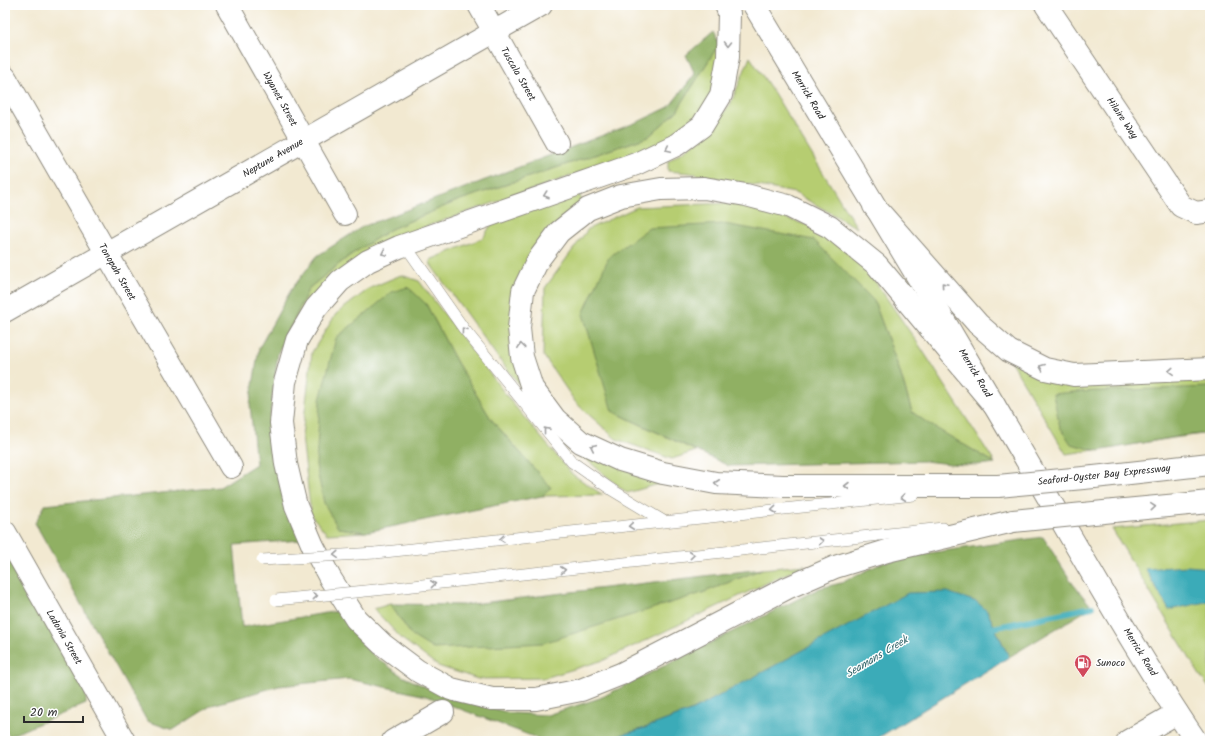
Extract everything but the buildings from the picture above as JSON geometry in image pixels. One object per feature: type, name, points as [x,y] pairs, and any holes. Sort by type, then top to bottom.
[{"type":"main road","name":"Wyanet Street","points":[[227,5],[345,214]]},
{"type":"main road","name":"Tuscala Street","points":[[479,5],[557,143]]},
{"type":"main road","name":"Neptune Avenue","points":[[5,311],[541,5]]},
{"type":"main road","points":[[726,5],[728,14],[728,57],[721,95],[702,126],[676,145],[636,164],[405,244],[368,261],[340,281],[316,308],[296,340],[285,382],[281,423],[286,464],[296,506],[313,546],[330,578],[356,619],[382,644],[418,671],[451,689],[492,698],[536,699],[581,690],[621,674],[787,588],[835,567],[887,551],[1013,521],[1210,502]]},
{"type":"main road","name":"Merrick Road","points":[[754,5],[994,405],[1108,600],[1177,713],[1196,741]]},
{"type":"main road","name":"Hilaire Way","points":[[1046,5],[1180,206],[1196,213],[1210,211]]},
{"type":"main road","name":"Tonopah Street","points":[[5,77],[231,467]]},
{"type":"main road","name":"Seaford-Oyster Bay Expressway","points":[[994,405],[877,265],[830,227],[788,206],[746,195],[704,188],[661,189],[621,196],[588,209],[559,232],[538,260],[523,292],[519,328],[522,357],[532,388],[555,419],[581,442],[620,460],[663,473],[716,483],[783,486],[998,486],[1210,464]]},
{"type":"main road","points":[[874,206],[978,324],[1009,351],[1045,369],[1074,375],[1210,369]]},
{"type":"main road","name":"Ladonia Street","points":[[5,532],[124,741]]},
{"type":"main road","points":[[393,741],[443,712]]},
{"type":"main road","points":[[1128,741],[1177,713]]},
{"type":"lane","points":[[405,244],[464,329],[572,462],[612,490],[665,522]]},
{"type":"lane","points":[[262,560],[374,553],[998,486]]},
{"type":"lane","points":[[276,600],[1013,521]]},
{"type":"green space","points":[[713,32],[719,44],[677,111],[648,137],[457,201],[391,229],[349,256],[309,288],[278,353],[270,417],[293,523],[302,540],[234,545],[242,627],[338,611],[373,655],[402,676],[448,697],[510,713],[547,715],[600,698],[820,588],[841,583],[882,563],[929,553],[1043,537],[1073,584],[1092,607],[1009,657],[987,611],[621,735],[617,741],[540,741],[534,737],[426,696],[349,679],[279,686],[212,705],[173,730],[147,721],[35,523],[45,505],[220,487],[256,464],[250,404],[259,348],[291,290],[317,256],[362,227],[640,121],[669,107],[695,74],[686,55]]},
{"type":"green space","points":[[719,44],[720,63],[709,102],[687,128],[651,148],[396,237],[312,301],[278,353],[309,288],[349,256],[391,229],[457,201],[648,137],[677,111]]},
{"type":"green space","points":[[750,57],[774,93],[857,228],[795,193],[690,173],[668,171],[668,161],[702,139],[730,105]]},
{"type":"green space","points":[[578,192],[584,205],[528,262],[523,382],[570,438],[666,482],[627,493],[564,441],[496,355],[431,265],[430,260],[483,238],[494,220]]},
{"type":"green space","points":[[730,203],[808,225],[859,258],[921,348],[995,463],[928,424],[912,412],[899,369],[874,301],[612,411],[696,451],[672,459],[616,439],[576,403],[543,355],[545,288],[588,229],[637,207]]},
{"type":"green space","points":[[724,224],[814,240],[874,301],[899,369],[912,412],[929,424],[995,463],[969,465],[925,461],[729,466],[612,411],[583,314],[609,257],[649,228]]},
{"type":"green space","points":[[401,275],[419,281],[513,404],[572,474],[603,495],[542,496],[551,488],[491,419],[456,361],[426,304],[338,528],[366,532],[327,534],[311,515],[302,436],[312,352],[336,314],[370,288]]},
{"type":"green space","points":[[408,287],[426,304],[456,361],[491,419],[551,488],[542,496],[366,532],[338,528],[324,503],[316,465],[320,400],[336,338],[392,292]]},
{"type":"green space","points":[[1010,360],[1040,374],[1210,375],[1210,433],[1066,454]]},
{"type":"green space","points":[[1210,387],[1210,433],[1181,436],[1098,451],[1071,444],[1060,427],[1053,394],[1074,392]]},
{"type":"green space","points":[[1210,520],[1210,689],[1199,674],[1112,529]]},
{"type":"green space","points":[[5,552],[86,689],[86,704],[9,736],[5,730]]},
{"type":"green space","points":[[805,565],[604,660],[544,678],[478,679],[438,666],[402,639],[374,609],[390,604],[412,636],[702,593],[762,569]]},
{"type":"green space","points":[[762,569],[702,593],[543,643],[433,649],[412,636],[390,604],[464,605]]},
{"type":"water","points":[[1187,566],[1210,568],[1210,601],[1169,610],[1145,569]]},
{"type":"water","points":[[947,592],[977,602],[987,611],[1009,657],[873,741],[617,741],[621,735],[642,729],[693,710],[908,593]]},
{"type":"waterway","name":"Seamans Creek","points":[[988,629],[1092,607]]},
{"type":"place","name":"Sunoco","points":[[1083,678]]}]
